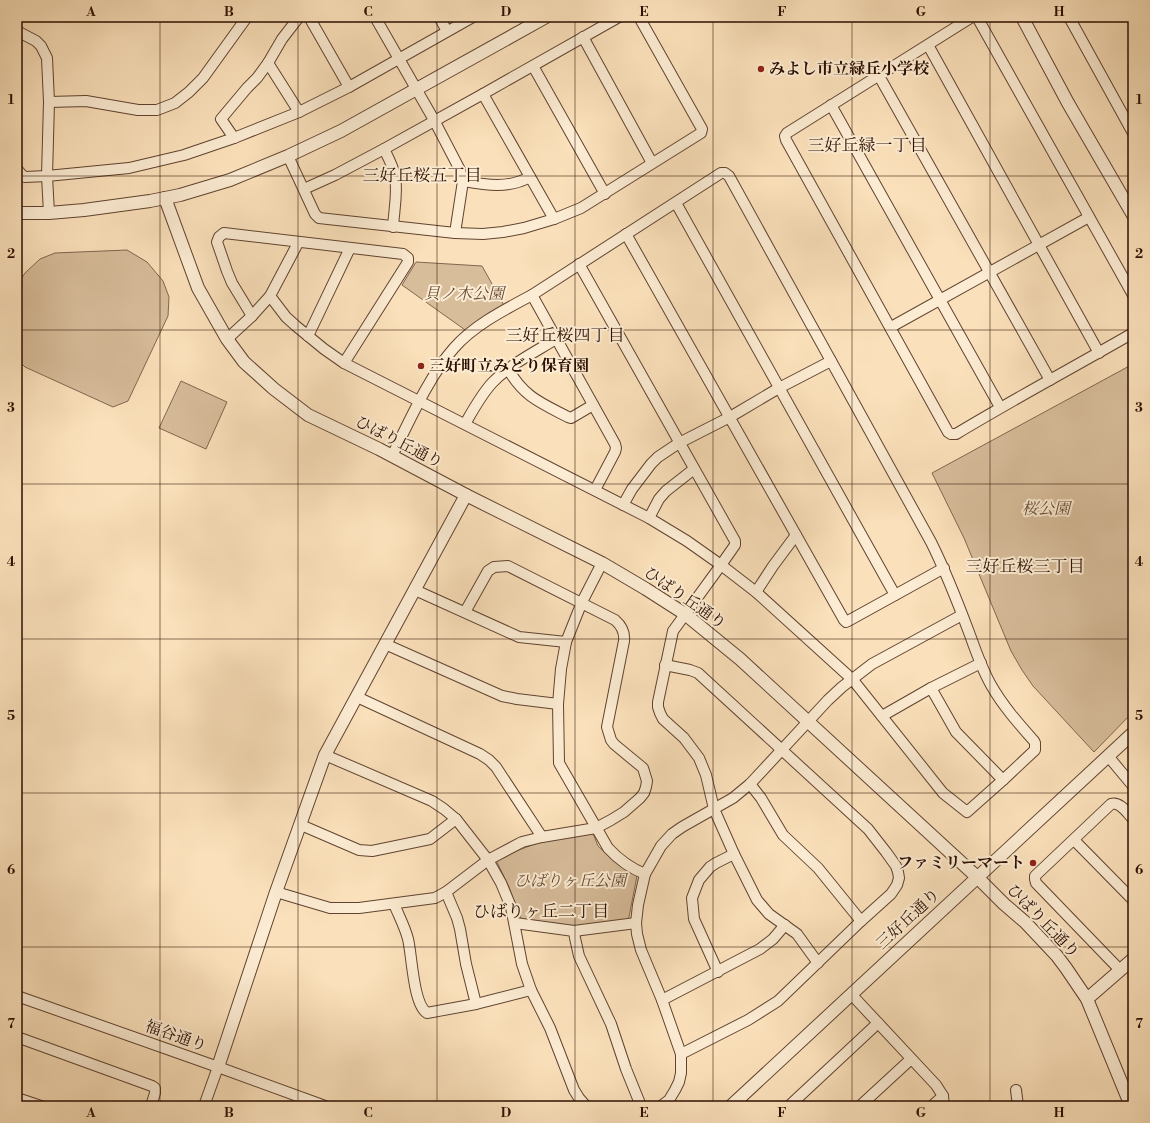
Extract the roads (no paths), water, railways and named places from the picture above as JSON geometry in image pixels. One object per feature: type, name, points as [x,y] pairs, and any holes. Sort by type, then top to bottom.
[{"type":"street","points":[[49,102],[86,101],[138,110],[157,110],[175,103],[203,78],[247,17]]},
{"type":"street","points":[[234,138],[221,119],[257,78],[282,39],[299,17]]},
{"type":"street","points":[[309,17],[349,87]]},
{"type":"street","points":[[375,17],[417,89],[460,170],[463,181],[455,233]]},
{"type":"street","points":[[440,17],[447,31]]},
{"type":"street","points":[[17,169],[25,177],[47,176],[129,168],[184,155],[234,138],[299,112],[349,87],[473,17]]},
{"type":"street","points":[[17,213],[49,213],[84,210],[165,198],[230,180],[288,156],[341,131],[546,17]]},
{"type":"street","points":[[304,189],[335,175],[384,149],[619,17]]},
{"type":"street","points":[[288,156],[315,214],[319,218],[393,227],[483,234],[524,228],[576,211],[701,133],[702,129],[640,17]]},
{"type":"street","points":[[972,17],[787,133],[785,136],[786,140],[948,432],[951,434],[956,434],[1000,407],[1133,333]]},
{"type":"street","points":[[977,17],[1133,295]]},
{"type":"street","points":[[1022,17],[1068,103],[1133,215]]},
{"type":"street","points":[[1069,17],[1133,133]]},
{"type":"street","points":[[17,31],[36,41],[41,46],[47,58],[49,102],[47,176],[49,213]]},
{"type":"street","points":[[583,37],[652,163]]},
{"type":"street","points":[[928,45],[1099,353]]},
{"type":"street","points":[[268,63],[299,112]]},
{"type":"street","points":[[533,66],[605,194]]},
{"type":"street","points":[[879,76],[1050,380]]},
{"type":"street","points":[[483,94],[554,219]]},
{"type":"street","points":[[831,105],[1000,407]]},
{"type":"street","points":[[384,149],[395,179],[396,192],[393,227]]},
{"type":"street","points":[[270,296],[286,317],[308,336],[344,363],[420,401],[596,490],[649,518],[687,541],[722,565],[756,592],[853,680],[943,793],[967,812],[1034,752],[1035,744],[1004,706],[980,663],[944,568],[931,542],[729,176],[725,172],[477,328],[460,342],[444,361],[420,401],[392,456]]},
{"type":"street","points":[[463,181],[484,185],[505,185],[523,181],[530,177]]},
{"type":"street","name":"ひばり丘通り","points":[[165,198],[198,288],[227,339],[244,362],[274,389],[308,415],[602,563],[685,614],[740,659],[977,877],[1004,904],[1025,922],[1057,956],[1087,999],[1131,1106]]},
{"type":"street","points":[[676,203],[895,595]]},
{"type":"street","points":[[890,327],[1039,243],[1089,217]]},
{"type":"street","points":[[252,316],[229,276],[218,242],[219,237],[224,234],[404,254],[408,258],[408,262],[344,363]]},
{"type":"street","points":[[626,234],[844,620],[846,622],[944,568]]},
{"type":"street","points":[[227,339],[252,316],[270,296],[298,243]]},
{"type":"street","points":[[308,336],[350,248]]},
{"type":"street","points":[[579,264],[735,545],[722,565],[672,631],[658,702],[660,713],[663,719],[684,738],[699,758],[706,775],[714,809],[756,900],[769,914],[797,934],[818,963]]},
{"type":"street","points":[[532,294],[592,405],[615,444],[615,452],[596,490]]},
{"type":"street","points":[[465,424],[488,387],[493,382],[508,369],[556,339]]},
{"type":"street","points":[[623,505],[632,489],[658,457],[679,443],[730,418],[779,388],[831,361]]},
{"type":"street","points":[[508,369],[518,384],[534,399],[568,417],[571,418],[592,405]]},
{"type":"street","points":[[649,518],[659,499],[666,491],[694,469]]},
{"type":"street","points":[[207,1105],[218,1067],[276,892],[325,755],[466,495]]},
{"type":"street","points":[[756,592],[796,535]]},
{"type":"street","points":[[602,563],[582,602],[566,642],[561,669],[558,704],[558,763],[608,848],[616,857],[632,869],[645,874]]},
{"type":"street","points":[[276,892],[330,908],[359,908],[435,898],[446,892],[488,860],[522,842],[596,828],[624,812],[644,793],[647,781],[643,768],[614,744],[611,740],[607,727],[624,646],[623,629],[615,620],[582,602],[508,566],[494,567],[486,573],[465,612]]},
{"type":"street","points":[[415,590],[519,637],[566,642]]},
{"type":"street","points":[[661,1106],[669,1100],[679,1082],[681,1073],[681,1054],[662,1000],[641,950],[636,923],[638,905],[645,874],[661,846],[672,834],[682,827],[733,798],[750,784],[828,700],[865,669],[962,615]]},
{"type":"street","points":[[385,644],[502,696],[558,704]]},
{"type":"street","points":[[882,716],[931,688],[980,663]]},
{"type":"street","points":[[666,665],[695,671],[782,750],[868,829],[896,866],[899,878],[895,889],[891,894],[784,996],[748,1020],[681,1054]]},
{"type":"street","points":[[931,688],[956,732],[1003,780]]},
{"type":"street","points":[[357,698],[473,751],[489,760],[496,767],[542,837]]},
{"type":"street","name":"三好丘通り","points":[[731,1106],[1133,733]]},
{"type":"street","points":[[325,755],[432,801],[456,819],[488,860],[507,896],[511,907],[522,964],[531,990],[550,1028],[574,1090],[586,1106]]},
{"type":"street","points":[[1108,756],[1132,784]]},
{"type":"street","points":[[750,784],[761,798],[783,835],[818,868],[861,921]]},
{"type":"street","points":[[1120,970],[1036,883],[1035,879],[1036,876],[1111,804],[1119,804],[1133,819]]},
{"type":"street","points":[[301,825],[359,850],[372,851],[430,839],[456,819]]},
{"type":"street","points":[[1074,840],[1133,900]]},
{"type":"street","points":[[718,972],[694,919],[692,898],[699,880],[710,867],[734,854]]},
{"type":"street","points":[[446,892],[459,923],[466,964],[476,1004]]},
{"type":"street","points":[[394,904],[408,940],[416,988],[423,1010],[427,1013],[476,1004],[531,990]]},
{"type":"street","points":[[515,923],[574,931],[636,923]]},
{"type":"street","points":[[662,1000],[718,972],[768,944],[785,925]]},
{"type":"street","points":[[574,931],[574,938],[579,956],[611,1024],[626,1069],[641,1106]]},
{"type":"street","points":[[1087,999],[1133,960]]},
{"type":"street","points":[[851,994],[936,1085],[943,1101],[932,1106]]},
{"type":"street","name":"福谷通り","points":[[17,996],[325,1106]]},
{"type":"street","points":[[789,1106],[878,1023]]},
{"type":"street","points":[[17,1038],[152,1086],[155,1088],[155,1093],[150,1106]]},
{"type":"street","points":[[860,1106],[911,1059]]},
{"type":"street","points":[[1016,1090],[1018,1106]]},
{"type":"street","points":[[17,1098],[41,1106]]},
{"type":"place","name":"みよし市立緑丘小学校","points":[[761,69]]},
{"type":"place","name":"三好町立みどり保育園","points":[[421,366]]},
{"type":"place","name":"ファミリーマート","points":[[1033,863]]},
{"type":"district","name":"三好丘緑一丁目","points":[[867,146]]},
{"type":"district","name":"三好丘桜五丁目","points":[[422,176]]},
{"type":"district","name":"三好丘桜四丁目","points":[[565,336]]},
{"type":"district","name":"三好丘桜三丁目","points":[[1025,567]]},
{"type":"district","name":"ひばりヶ丘二丁目","points":[[541,912]]},
{"type":"park label","name":"貝ノ木公園","points":[[464,294]]},
{"type":"park label","name":"桜公園","points":[[1046,509]]},
{"type":"park label","name":"ひばりヶ丘公園","points":[[570,881]]}]
